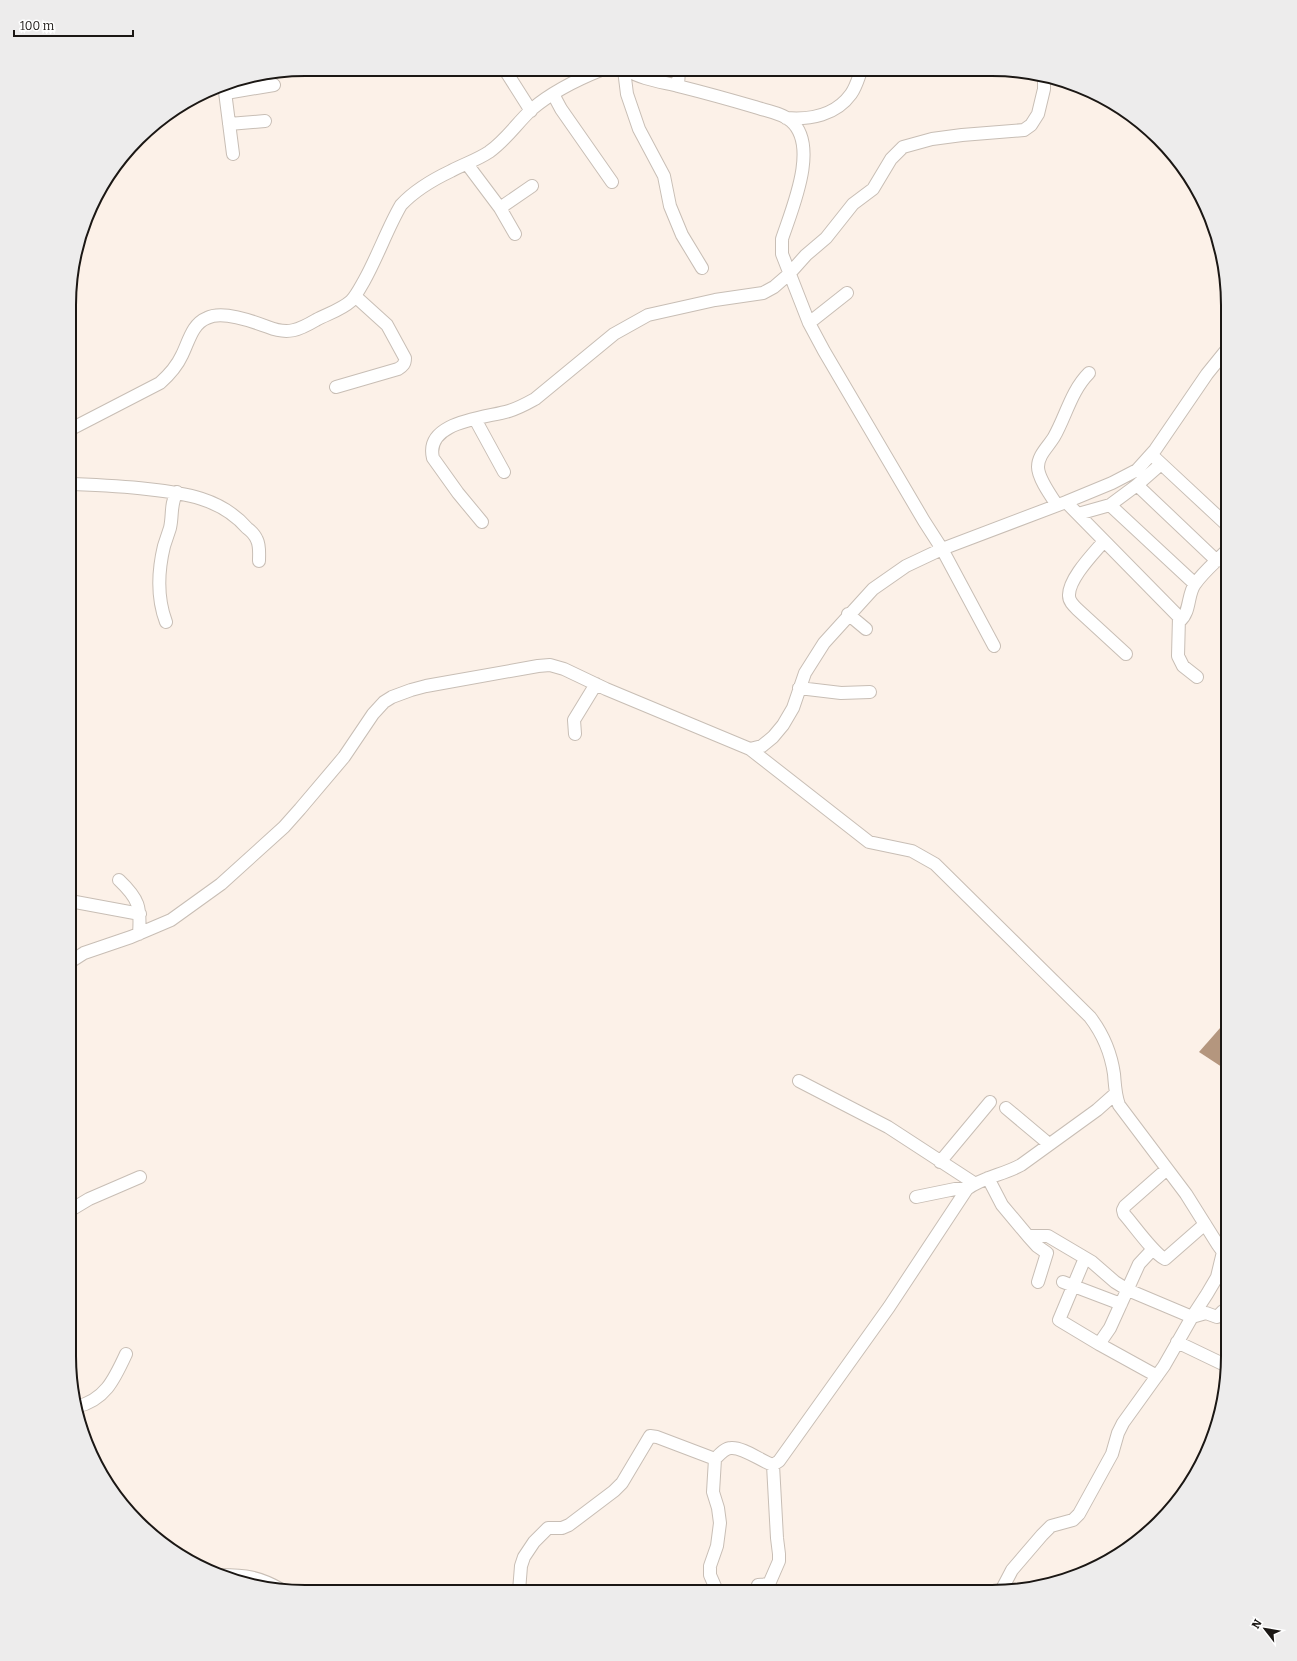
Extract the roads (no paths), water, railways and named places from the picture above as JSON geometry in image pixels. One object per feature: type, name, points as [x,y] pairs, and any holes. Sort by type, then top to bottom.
[{"type":"street","points":[[509,76],[531,111]]},
{"type":"street","points":[[76,426],[160,383],[171,372],[182,355],[192,332],[201,321],[206,318],[218,314],[225,314],[269,328],[294,331],[303,328],[348,303],[355,296],[366,276],[401,205],[424,185],[477,159],[497,146],[531,111],[553,94],[571,83],[587,76]]},
{"type":"street","points":[[625,76],[630,101],[641,133],[653,152],[664,176],[670,206],[682,235],[702,268]]},
{"type":"street","points":[[640,76],[708,94],[786,118],[792,122],[799,132],[803,151],[803,167],[782,240],[782,254],[789,274],[809,323],[824,351],[897,477],[942,548],[994,646]]},
{"type":"street","points":[[678,86],[679,76]]},
{"type":"street","points":[[786,118],[810,118],[839,105],[852,93],[859,76]]},
{"type":"street","points":[[482,522],[437,464],[432,452],[437,437],[442,431],[454,425],[508,411],[535,399],[614,334],[648,315],[715,300],[763,293],[774,287],[789,274],[806,255],[826,238],[853,204],[873,189],[891,159],[903,147],[932,139],[1024,130],[1031,125],[1038,114],[1044,89],[1044,82]]},
{"type":"street","points":[[229,89],[274,85]]},
{"type":"street","points":[[225,90],[233,154]]},
{"type":"street","points":[[553,94],[561,109],[612,182]]},
{"type":"street","points":[[229,124],[265,121]]},
{"type":"street","points":[[467,164],[500,208],[515,234]]},
{"type":"street","points":[[500,208],[532,186]]},
{"type":"street","points":[[809,323],[847,293]]},
{"type":"street","points":[[336,387],[398,369],[402,367],[405,362],[405,358],[387,325],[355,296]]},
{"type":"street","points":[[750,749],[762,746],[773,737],[783,725],[793,708],[805,673],[824,642],[873,588],[891,575],[942,548],[1061,504],[1126,477],[1137,470],[1152,455],[1207,374],[1221,357]]},
{"type":"street","points":[[1089,373],[1082,380],[1053,438],[1039,460],[1039,473],[1061,504],[1078,514],[1179,617],[1178,656],[1183,666],[1197,677]]},
{"type":"street","points":[[475,419],[504,472]]},
{"type":"street","points":[[1152,455],[1221,520]]},
{"type":"street","points":[[1078,514],[1110,505],[1137,485],[1161,464]]},
{"type":"street","points":[[76,484],[109,485],[178,492],[209,500],[239,519],[257,539],[259,547],[259,561]]},
{"type":"street","points":[[1137,485],[1217,561]]},
{"type":"street","points":[[166,622],[160,602],[160,571],[162,554],[170,527],[171,507],[178,492]]},
{"type":"street","points":[[1110,505],[1195,584]]},
{"type":"street","points":[[1104,541],[1077,575],[1068,596],[1070,601],[1126,654]]},
{"type":"street","points":[[1180,621],[1187,611],[1195,584],[1221,557]]},
{"type":"street","points":[[848,614],[866,629]]},
{"type":"street","points":[[76,959],[84,954],[139,934],[171,920],[221,884],[284,827],[344,757],[376,710],[392,697],[426,686],[543,666],[564,668],[596,684],[750,749],[869,842],[880,846],[912,851],[935,864],[1090,1017],[1101,1032],[1109,1054],[1114,1074],[1115,1094],[1123,1112],[1167,1168],[1221,1247]]},
{"type":"street","points":[[575,734],[574,720],[596,684]]},
{"type":"street","points":[[799,688],[840,692],[870,692]]},
{"type":"street","points":[[118,880],[136,898],[140,914],[139,934]]},
{"type":"street","points":[[76,902],[140,914]]},
{"type":"street","points":[[799,1081],[888,1128],[940,1162],[970,1186]]},
{"type":"street","points":[[916,1197],[970,1186],[988,1178],[1008,1172],[1021,1165],[1097,1110],[1115,1094]]},
{"type":"street","points":[[940,1162],[990,1102]]},
{"type":"street","points":[[1006,1108],[1049,1144]]},
{"type":"street","points":[[1167,1168],[1125,1206],[1123,1210],[1124,1214],[1153,1249],[1165,1259],[1205,1224]]},
{"type":"street","points":[[76,1206],[140,1177]]},
{"type":"street","points":[[988,1178],[1002,1205],[1037,1246],[1047,1253],[1038,1282]]},
{"type":"street","points":[[773,1465],[779,1461],[794,1441],[889,1307],[970,1186]]},
{"type":"street","points":[[1028,1236],[1048,1236],[1085,1258],[1115,1282],[1128,1290],[1192,1317],[1206,1313],[1217,1317],[1221,1313]]},
{"type":"street","points":[[1099,1344],[1110,1328],[1139,1264],[1153,1249]]},
{"type":"street","points":[[1085,1258],[1069,1284],[1059,1320],[1157,1376]]},
{"type":"street","points":[[1004,1585],[1012,1570],[1051,1526],[1073,1520],[1079,1514],[1112,1454],[1118,1433],[1157,1376],[1192,1317],[1208,1294],[1221,1264]]},
{"type":"street","points":[[1069,1284],[1121,1304]]},
{"type":"street","points":[[1178,1342],[1221,1363]]},
{"type":"street","points":[[81,1405],[97,1399],[106,1390],[115,1377],[126,1354]]},
{"type":"street","points":[[519,1585],[521,1566],[534,1542],[548,1528],[562,1528],[576,1521],[614,1491],[622,1483],[650,1436],[657,1437],[715,1458]]},
{"type":"street","points":[[714,1585],[710,1575],[710,1570],[712,1558],[717,1546],[720,1523],[718,1508],[713,1492],[715,1458],[731,1448],[740,1450],[773,1465]]},
{"type":"street","points":[[758,1585],[769,1584],[779,1561],[773,1465]]},
{"type":"street","points":[[238,1575],[268,1582]]}]
